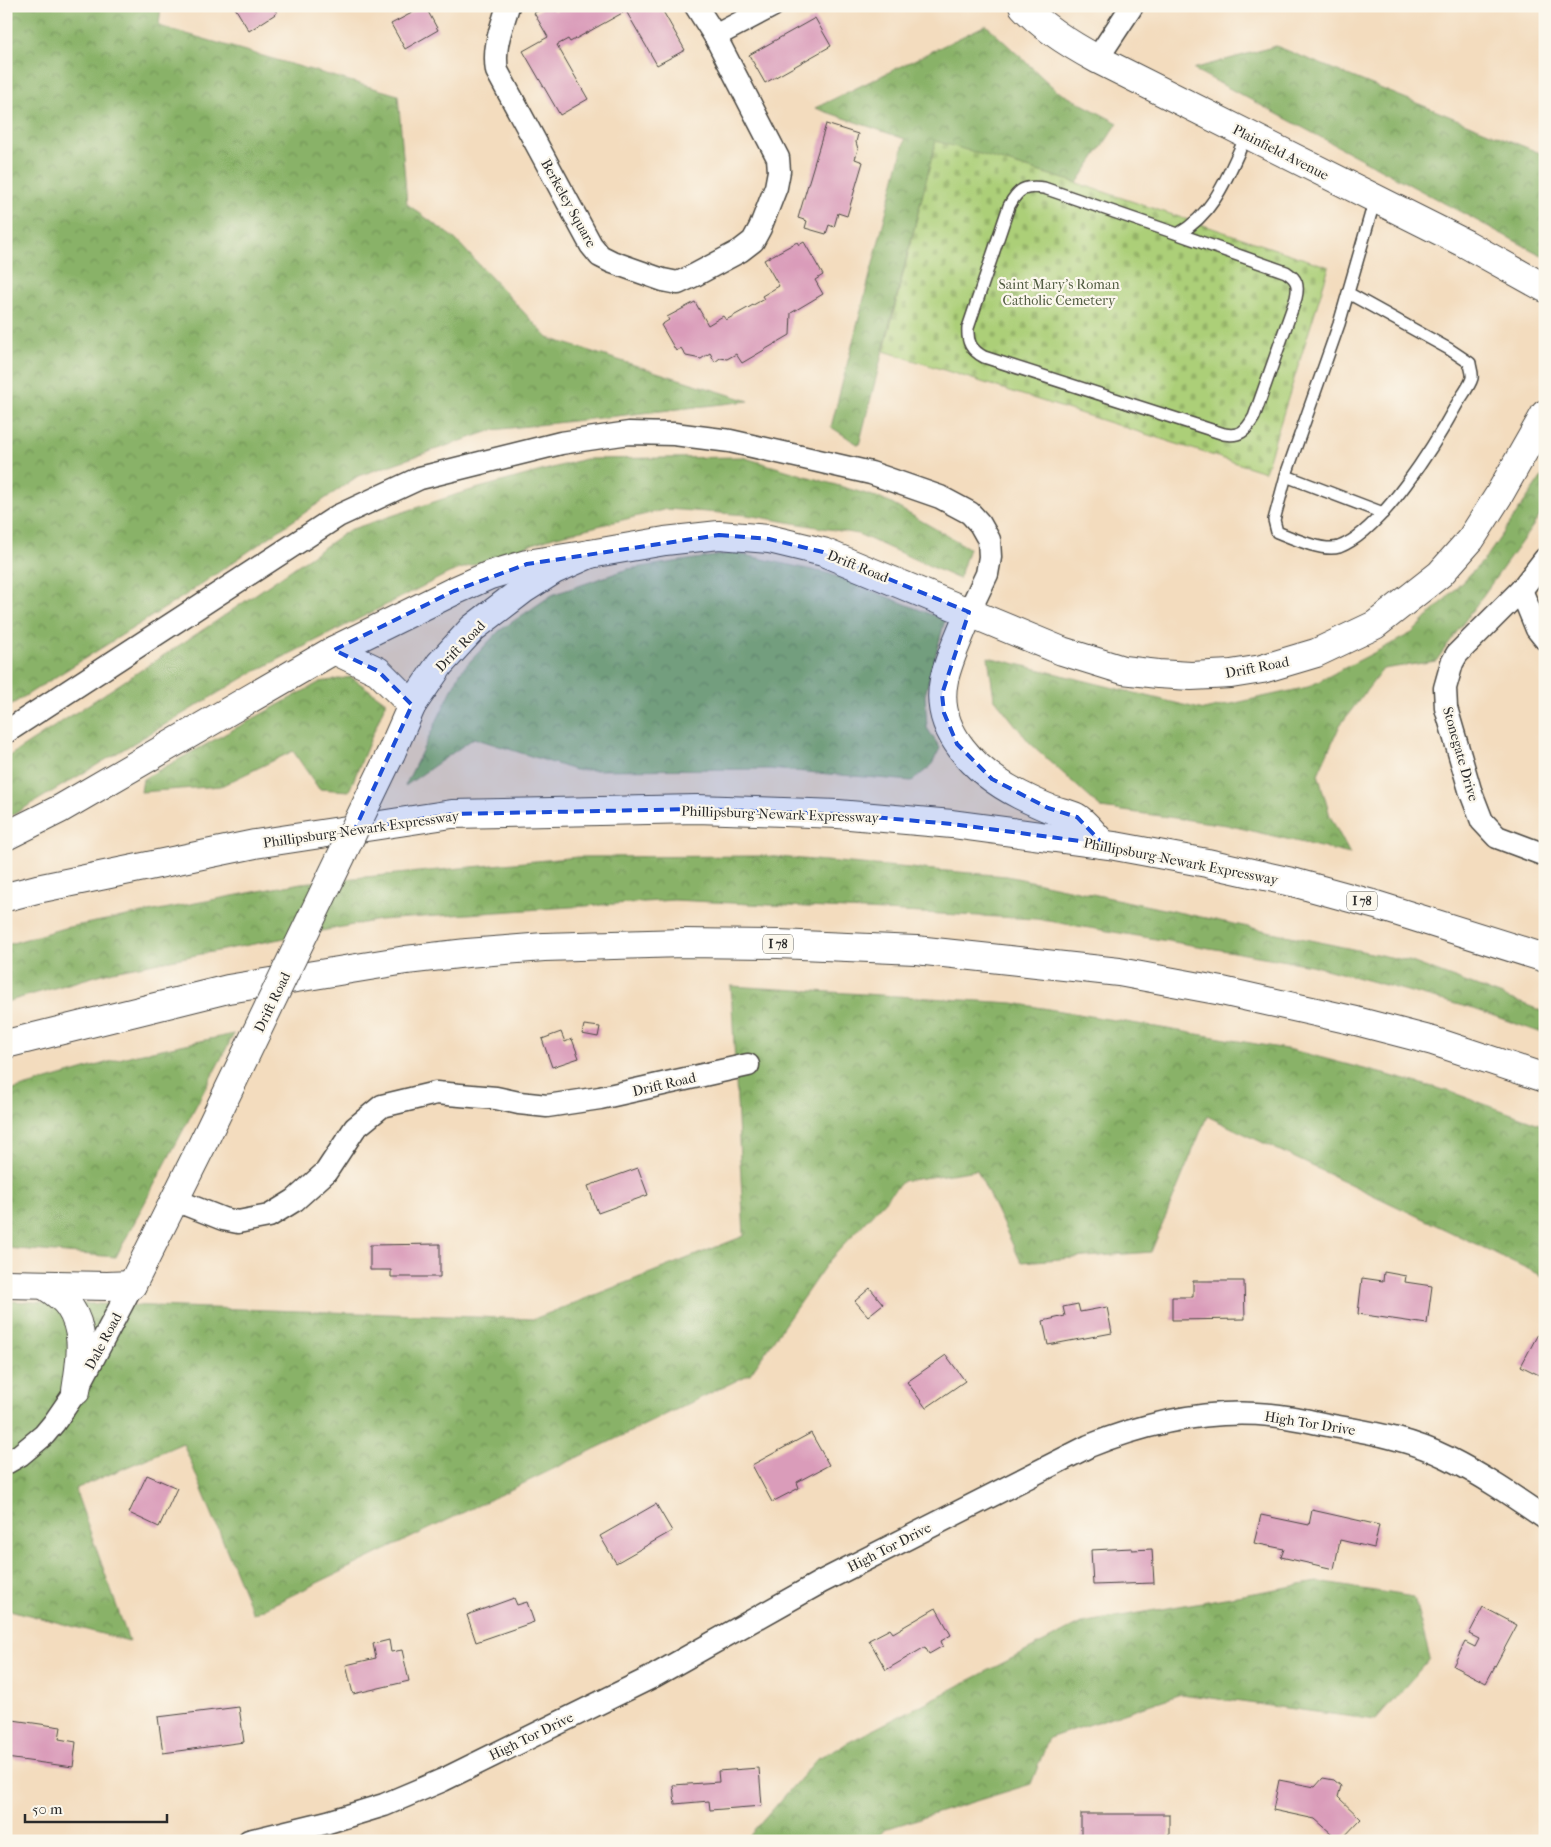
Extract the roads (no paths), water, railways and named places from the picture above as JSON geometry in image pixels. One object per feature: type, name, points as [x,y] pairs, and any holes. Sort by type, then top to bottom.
[{"type":"main road","name":"Plainfield Avenue","points":[[1023,6],[1031,15],[1073,46],[1097,59],[1466,244],[1545,288]]},
{"type":"main road","name":"Drift Road","points":[[176,1200],[391,753],[412,705],[440,664],[473,628],[524,589],[554,570],[590,554],[665,541],[719,535],[769,539],[824,552],[1062,651],[1123,670],[1191,676],[1231,674],[1262,669],[1316,653],[1375,625],[1440,574],[1471,539],[1499,495],[1545,414]]},
{"type":"main road","points":[[6,836],[60,809],[334,650],[454,591],[490,576],[527,564],[590,554]]},
{"type":"main road","points":[[970,612],[944,678],[942,694],[947,720],[957,744],[992,779],[1048,808],[1077,817],[1102,844]]},
{"type":"main road","points":[[334,650],[378,671],[412,705]]},
{"type":"main road","name":"Phillipsburg-Newark Expressway","points":[[6,897],[36,889],[255,844],[452,814],[697,809],[838,814],[952,824],[1102,844],[1208,863],[1385,908],[1545,958]]},
{"type":"main road","name":"I 78","points":[[6,1044],[228,989],[406,960],[544,947],[683,943],[778,944],[916,950],[1119,972],[1222,991],[1356,1021],[1432,1041],[1545,1078]]},
{"type":"main road","name":"Dale Road","points":[[132,1285],[176,1200]]},
{"type":"main road","points":[[6,1284],[132,1285]]},
{"type":"main road","points":[[45,1285],[69,1305],[81,1333],[82,1350],[76,1391]]},
{"type":"street","name":"Berkeley Square","points":[[508,6],[494,57],[497,71],[591,245],[600,256],[612,262],[662,280],[678,283],[740,251],[753,241],[776,188],[779,171],[778,158],[714,36],[696,6]]},
{"type":"street","points":[[714,36],[772,6]]},
{"type":"street","points":[[1097,59],[1132,6]]},
{"type":"street","points":[[6,732],[338,516],[420,478],[561,443],[629,434],[674,434],[730,441],[871,473],[947,501],[970,513],[980,524],[988,540],[990,557],[987,574],[970,612]]},
{"type":"street","name":"Stonegate Drive","points":[[1545,559],[1521,590],[1458,654],[1452,663],[1445,688],[1446,708],[1470,790],[1482,821],[1496,837],[1545,855]]},
{"type":"street","points":[[1521,590],[1536,629],[1545,639]]},
{"type":"street","name":"Drift Road","points":[[176,1200],[223,1219],[238,1222],[269,1216],[295,1200],[326,1172],[356,1128],[382,1106],[436,1092],[496,1098],[547,1106],[600,1098],[748,1065]]},
{"type":"street","name":"Dale Road","points":[[6,1463],[44,1435],[76,1391],[132,1285]]},
{"type":"street","name":"High Tor Drive","points":[[249,1841],[328,1822],[384,1805],[444,1780],[654,1676],[822,1582],[1080,1450],[1114,1436],[1153,1425],[1188,1418],[1237,1414],[1271,1415],[1363,1431],[1412,1443],[1447,1457],[1493,1482],[1545,1518]]},
{"type":"lane","points":[[1178,234],[1286,272],[1296,281],[1298,288],[1290,316],[1254,417],[1242,434],[1234,436],[1224,434],[984,357],[976,353],[970,346],[967,336],[968,328],[1009,206],[1021,190],[1032,186],[1044,188],[1178,234],[1192,226],[1206,212],[1218,195],[1247,134]]},
{"type":"lane","points":[[1348,293],[1470,362],[1472,377],[1452,414],[1419,466],[1383,513],[1360,535],[1338,548],[1310,545],[1277,532],[1274,520],[1286,476],[1348,293],[1375,199]]},
{"type":"lane","points":[[1286,476],[1383,513]]},
{"type":"park label","name":"Saint Mary's Roman Catholic Cemetery","points":[[1059,292]]}]
